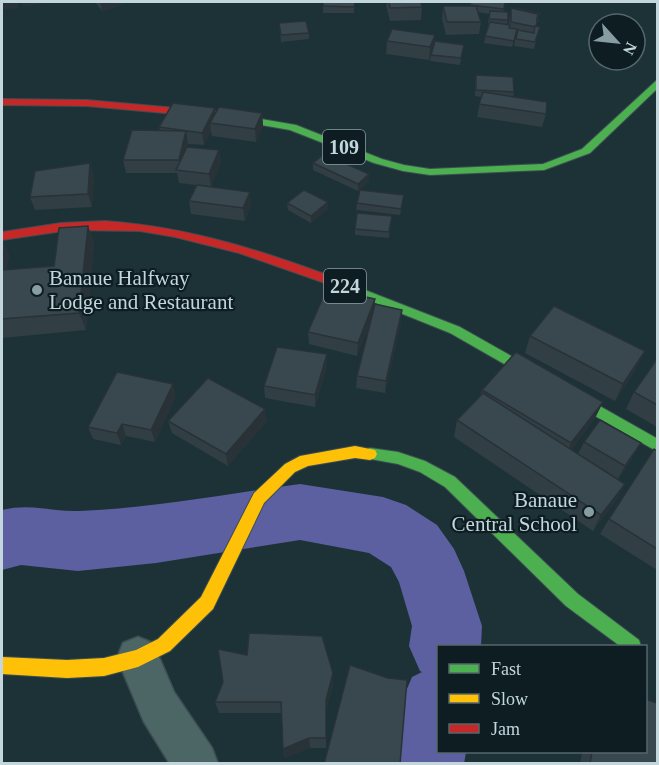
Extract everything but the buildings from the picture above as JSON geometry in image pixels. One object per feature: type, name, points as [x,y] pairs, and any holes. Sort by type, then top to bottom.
[{"type":"main road","name":"109","points":[[2,102],[87,103],[235,116],[292,127],[378,161],[403,168],[452,172],[544,166],[570,159],[586,151],[657,82]]},
{"type":"main road","name":"224","points":[[2,236],[71,226],[128,227],[195,237],[246,251],[331,280],[455,330],[657,446]]},
{"type":"main road","points":[[2,666],[67,669],[104,667],[138,658],[164,645],[207,603],[259,498],[290,468],[305,460],[355,452],[398,458],[425,467],[450,482],[572,600],[632,645]]},
{"type":"street","points":[[138,658],[159,707],[196,764]]},
{"type":"waterway","points":[[2,540],[21,535],[78,541],[156,533],[300,512],[383,526],[414,546],[430,571],[447,626],[445,645]]},
{"type":"waterway","points":[[425,764],[437,708]]},
{"type":"traffic: fast","points":[[221,115],[292,127],[378,161],[403,168],[430,172],[544,167],[586,151],[658,82]]},
{"type":"traffic: fast","points":[[342,285],[455,330],[658,446]]},
{"type":"traffic: fast","points":[[370,454],[398,458],[425,467],[450,482],[572,600],[632,645]]},
{"type":"traffic: slow","points":[[2,666],[67,669],[104,667],[138,658],[164,645],[207,603],[259,498],[290,468],[305,460],[355,452],[370,454]]},
{"type":"traffic: jam","points":[[2,102],[87,103],[221,115]]},
{"type":"traffic: jam","points":[[2,236],[70,226],[105,225],[175,233],[243,250],[342,285]]},
{"type":"place","name":"Banaue Halfway Lodge and Restaurant","points":[[37,290]]},
{"type":"place","name":"Banaue Central School","points":[[589,512]]}]
